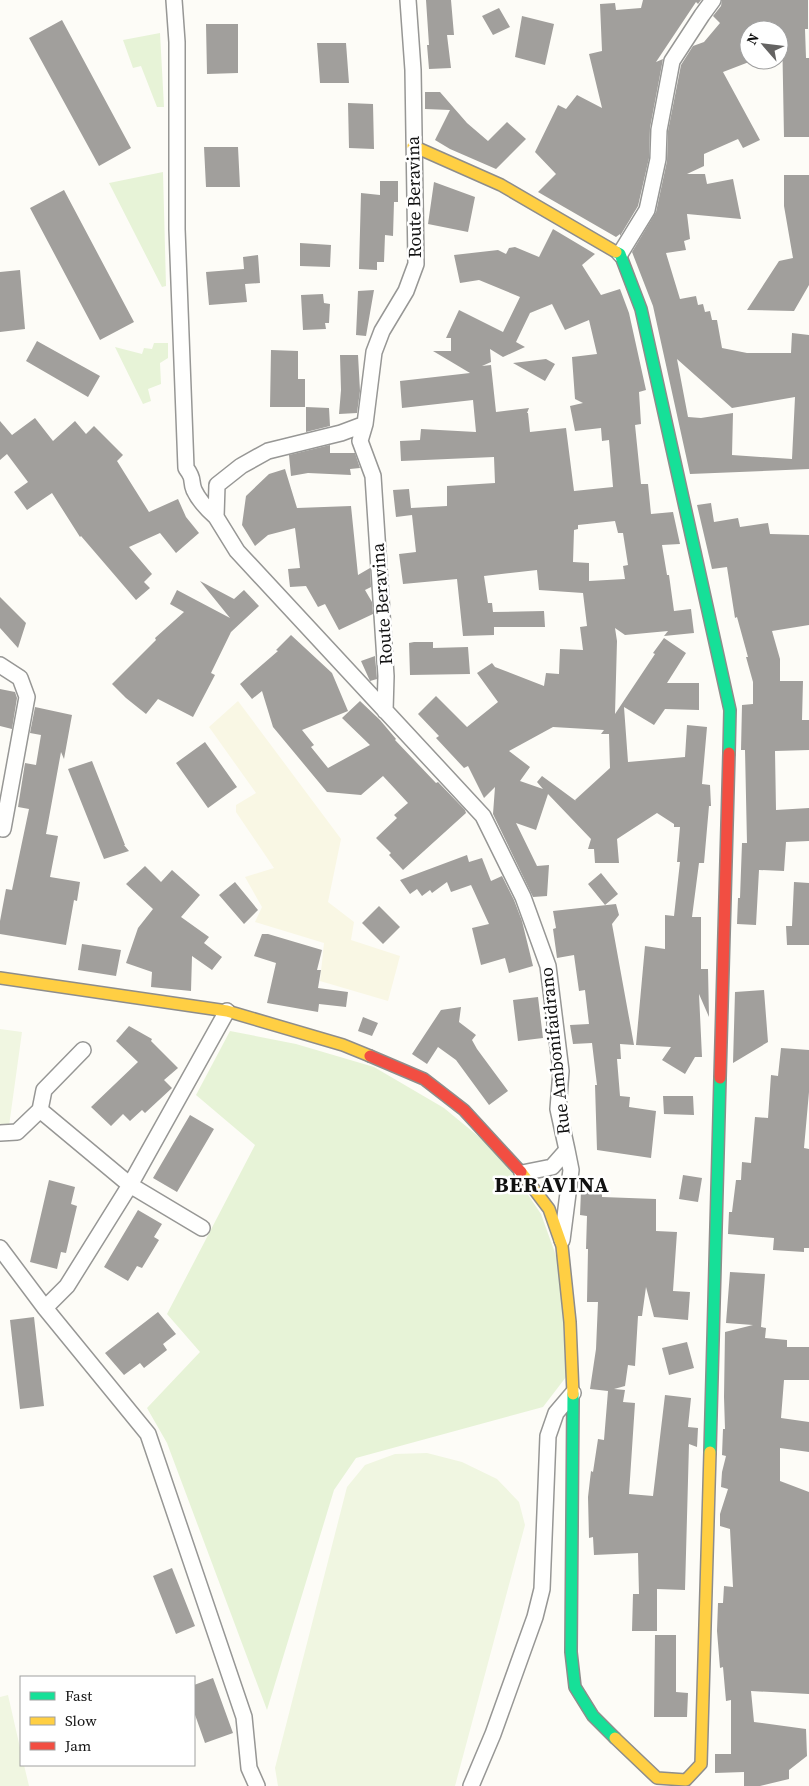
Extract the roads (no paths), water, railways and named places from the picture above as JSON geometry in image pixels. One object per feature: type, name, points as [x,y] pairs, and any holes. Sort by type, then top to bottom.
[{"type":"street","name":"Rue Ambonifaidrano","points":[[174,0],[177,42],[177,229],[186,468],[193,476],[193,489],[203,505],[216,517],[237,552],[483,816],[523,897],[548,966],[561,1071],[558,1109],[566,1150],[552,1167],[522,1173]]},
{"type":"street","name":"Route Beravina","points":[[385,711],[386,676],[373,476],[360,441],[365,424],[374,352],[382,331],[406,291],[416,264],[413,70],[408,0]]},
{"type":"street","points":[[620,254],[647,210],[658,158],[658,130],[672,61],[713,0]]},
{"type":"street","points":[[413,146],[501,184],[620,254],[641,309],[730,710],[701,1764],[686,1780],[657,1778],[592,1716],[575,1687],[571,1652],[573,1393],[570,1322],[562,1246],[571,1170],[566,1150]]},
{"type":"street","points":[[216,517],[217,486],[241,466],[268,451],[340,433],[365,424]]},
{"type":"street","points":[[0,664],[20,678],[27,697],[2,829]]},
{"type":"street","points":[[0,978],[227,1011],[343,1045],[424,1079],[464,1110],[522,1173],[549,1209],[562,1246]]},
{"type":"street","points":[[46,1308],[67,1286],[130,1185],[227,1011]]},
{"type":"street","points":[[0,1133],[17,1132],[40,1110],[44,1090],[83,1050]]},
{"type":"street","points":[[40,1110],[130,1185],[202,1228]]},
{"type":"street","points":[[0,1248],[148,1434],[244,1717],[250,1768],[257,1786]]},
{"type":"street","points":[[471,1786],[493,1734],[535,1617],[542,1588],[548,1436],[556,1413],[573,1393]]},
{"type":"district","name":"BERAVINA","points":[[552,1184]]}]
